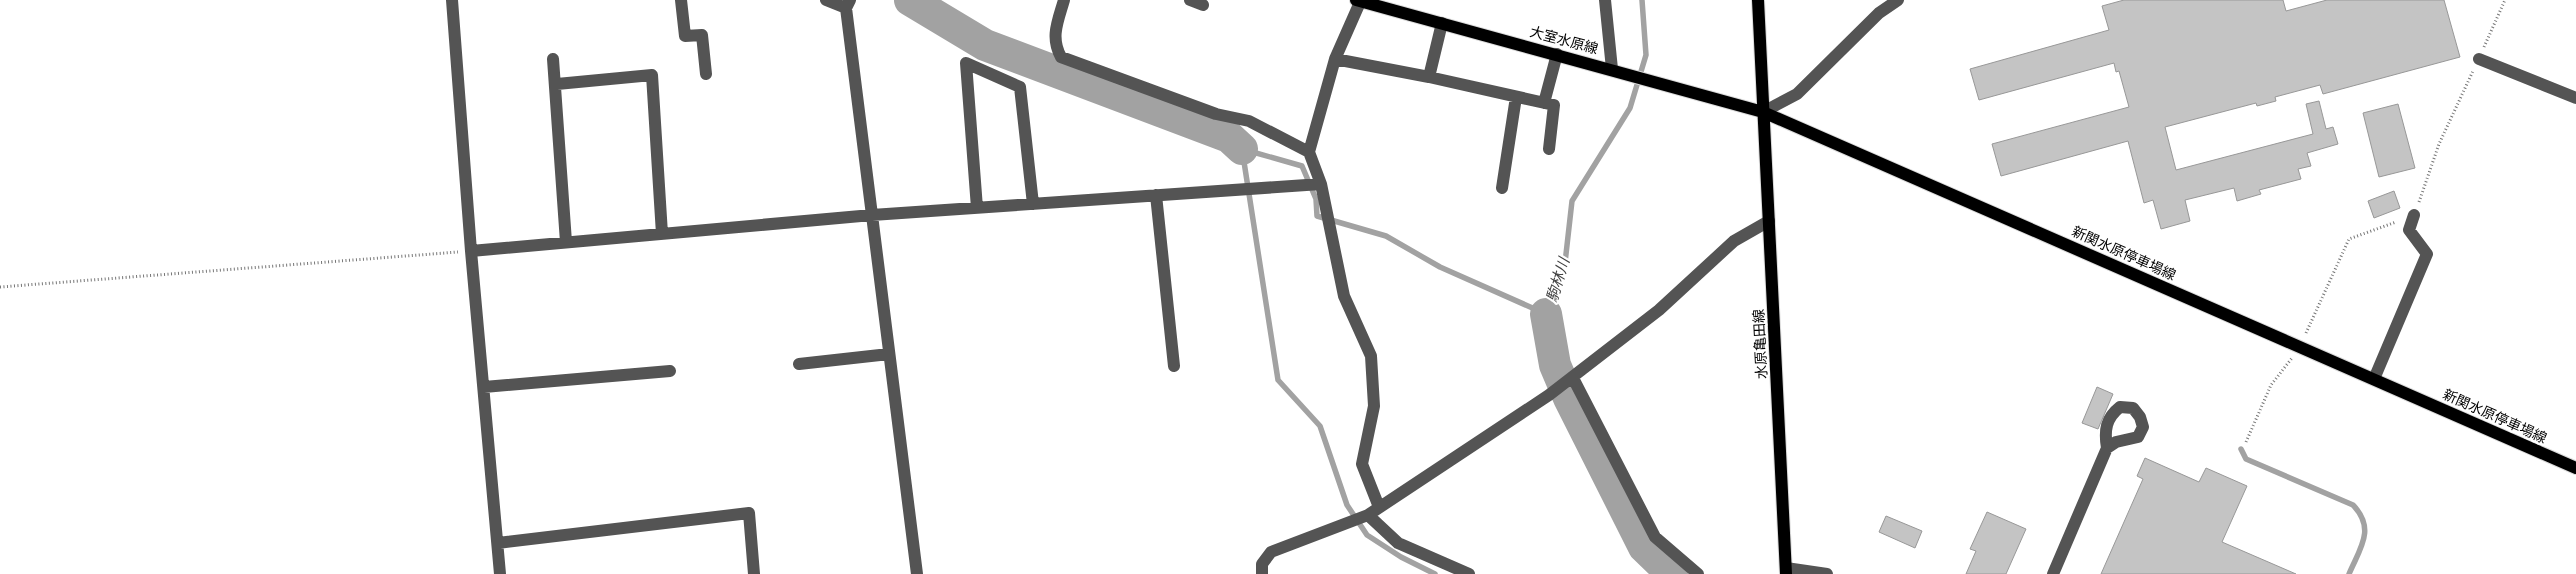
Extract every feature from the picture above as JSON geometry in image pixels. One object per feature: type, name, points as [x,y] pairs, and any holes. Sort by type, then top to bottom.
[{"type":"main road","points":[[1758,0],[1763,112]]},
{"type":"main road","name":"大室水原線","points":[[1359,1],[1763,112]]},
{"type":"main road","name":"水原亀田線","points":[[1763,112],[1770,221],[1786,571]]},
{"type":"main road","name":"新関水原停車場線","points":[[1763,112],[2576,468]]},
{"type":"street","points":[[452,0],[471,250],[500,574]]},
{"type":"street","points":[[681,0],[684,36],[702,34],[706,74]]},
{"type":"street","points":[[826,0],[848,4],[916,574]]},
{"type":"street","points":[[1064,0],[1054,34],[1056,47],[1061,57],[1216,114],[1249,121],[1309,152]]},
{"type":"street","points":[[1190,0],[1203,5]]},
{"type":"street","points":[[1605,0],[1612,69]]},
{"type":"street","points":[[1763,112],[1797,94],[1878,13],[1898,0]]},
{"type":"street","points":[[1359,1],[1335,59],[1309,152],[1321,184],[1344,296],[1371,356],[1374,406],[1362,464],[1379,507]]},
{"type":"street","points":[[1429,77],[1442,23]]},
{"type":"street","points":[[1544,103],[1557,54]]},
{"type":"street","points":[[553,59],[566,242]]},
{"type":"street","points":[[1335,59],[1429,77],[1554,106],[1549,149]]},
{"type":"street","points":[[2478,59],[2576,98]]},
{"type":"street","points":[[977,208],[966,63],[1020,87],[1033,204]]},
{"type":"street","points":[[556,84],[652,75],[662,234]]},
{"type":"street","points":[[1502,188],[1516,96]]},
{"type":"street","points":[[471,250],[872,215],[1321,184]]},
{"type":"street","points":[[1156,195],[1174,366]]},
{"type":"street","points":[[2374,379],[2427,254],[2409,230],[2414,215]]},
{"type":"street","points":[[1262,574],[1262,564],[1271,552],[1368,515],[1549,395],[1659,310],[1734,241],[1770,221]]},
{"type":"street","points":[[800,364],[889,354]]},
{"type":"street","points":[[484,387],[670,371]]},
{"type":"street","points":[[1573,378],[1655,537],[1698,574]]},
{"type":"street","points":[[2053,574],[2107,448]]},
{"type":"street","points":[[498,543],[749,513],[754,574]]},
{"type":"street","points":[[1368,515],[1398,542],[1469,574]]},
{"type":"street","points":[[1786,571],[1826,574]]},
{"type":"path","points":[[2246,442],[2271,385],[2300,347],[2348,239],[2414,215],[2439,144],[2505,0]]},
{"type":"path","points":[[0,287],[471,250]]},
{"type":"building","points":[[2124,0],[2283,0],[2286,11],[2327,0],[2444,0],[2460,57],[2323,94],[2320,85],[2275,97],[2276,101],[2257,106],[2256,103],[2165,127],[2176,170],[2313,134],[2306,104],[2319,101],[2326,129],[2333,127],[2338,144],[2307,153],[2311,166],[2298,169],[2301,179],[2259,190],[2261,194],[2237,201],[2234,188],[2185,200],[2190,221],[2161,229],[2153,200],[2144,203],[2128,141],[2001,176],[1992,144],[2129,107],[2119,71],[2116,72],[2114,63],[1979,100],[1970,69],[2109,30],[2102,6]]},
{"type":"building","points":[[2398,104],[2415,168],[2379,177],[2363,113]]},
{"type":"building","points":[[2394,191],[2400,208],[2374,218],[2368,201]]},
{"type":"building","points":[[2097,387],[2113,394],[2098,429],[2082,423]]},
{"type":"building","points":[[2145,458],[2199,482],[2206,468],[2247,486],[2222,542],[2296,574],[2101,574],[2143,479],[2137,476]]},
{"type":"building","points":[[1987,512],[2026,529],[2006,574],[1966,574],[1976,551],[1970,549]]},
{"type":"building","points":[[1886,516],[1922,531],[1915,548],[1879,532]]},
{"type":"waterway","points":[[910,0],[985,45],[1229,137],[1242,149]]},
{"type":"waterway","points":[[1435,574],[1401,557],[1367,535],[1347,505],[1320,426],[1278,380],[1242,149],[1302,166],[1316,199],[1317,216],[1386,236],[1440,267],[1546,314],[1556,296],[1565,263],[1572,201],[1630,108],[1646,55],[1642,0]]},
{"type":"waterway","name":"駒林川","points":[[1546,314],[1555,365],[1569,398],[1644,547],[1672,574]]},
{"type":"waterway","points":[[2241,449],[2246,459],[2353,505],[2364,522],[2365,531],[2364,539],[2349,574]]}]
